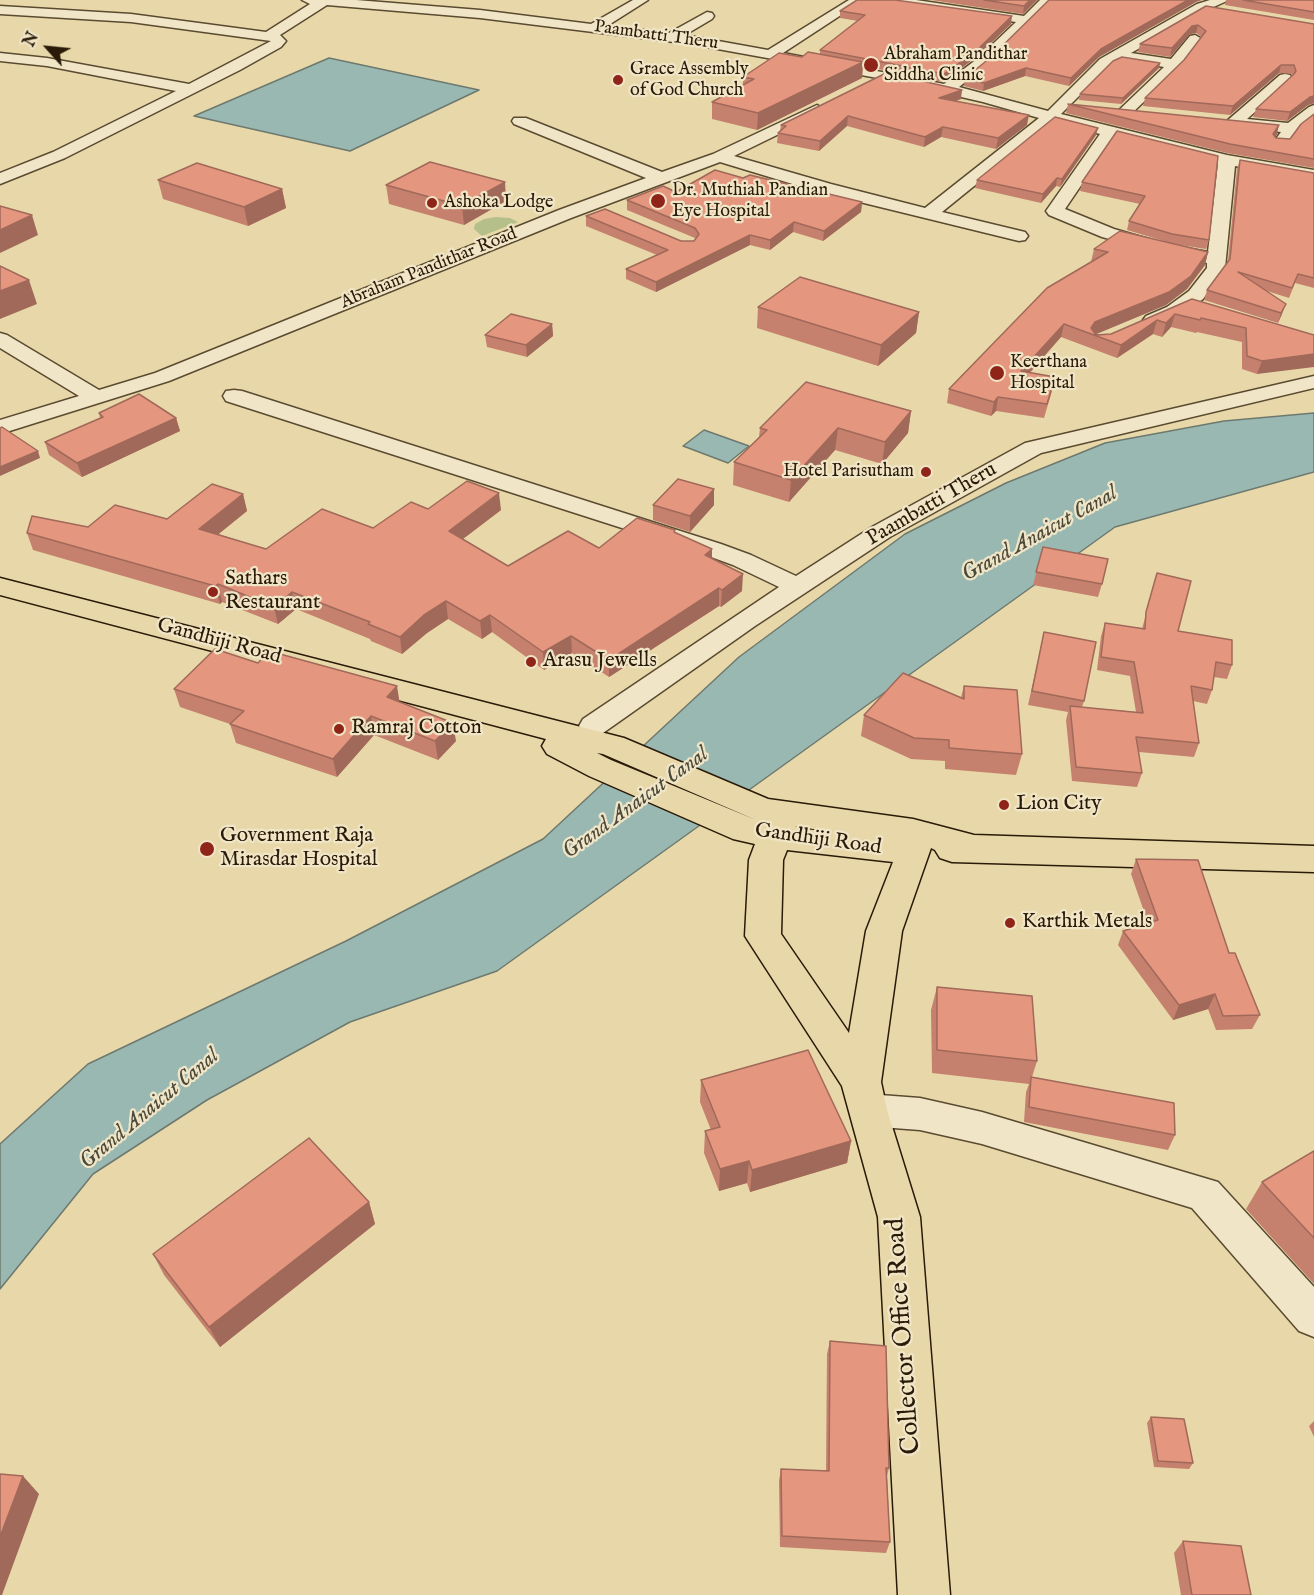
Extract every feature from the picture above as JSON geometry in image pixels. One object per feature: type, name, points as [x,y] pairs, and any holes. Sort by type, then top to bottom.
[{"type":"main road","name":"Gandhiji Road","points":[[0,586],[221,642],[602,747],[803,841],[914,842],[974,848],[1314,859]]},
{"type":"main road","name":"Collector Office Road","points":[[766,822],[763,936],[864,1096],[899,1217],[924,1595]]},
{"type":"main road","name":"Collector Office Road","points":[[864,1096],[884,931],[914,842]]},
{"type":"street","points":[[388,7],[403,0]]},
{"type":"street","points":[[595,27],[642,0]]},
{"type":"street","points":[[771,54],[858,0]]},
{"type":"street","points":[[889,0],[1027,21]]},
{"type":"street","points":[[946,90],[982,63],[1047,0]]},
{"type":"street","points":[[268,36],[328,1]]},
{"type":"street","name":"Paambatti Theru","points":[[328,1],[480,14],[673,38],[771,54],[883,75],[986,98],[1057,110]]},
{"type":"street","points":[[928,214],[1057,110],[1105,62],[1214,2],[1236,13]]},
{"type":"street","points":[[480,14],[508,3]]},
{"type":"street","points":[[0,10],[131,18],[268,36],[277,38],[279,41],[235,67],[59,155],[0,179]]},
{"type":"street","points":[[673,38],[707,16]]},
{"type":"street","points":[[1125,112],[1175,64],[1196,39]]},
{"type":"street","points":[[1118,55],[1175,64]]},
{"type":"street","points":[[0,57],[47,62],[190,89]]},
{"type":"street","points":[[855,90],[883,75]]},
{"type":"street","points":[[1285,78],[1229,122],[1291,128]]},
{"type":"street","name":"Abraham Pandithar Road","points":[[0,428],[162,376],[591,204],[719,157],[830,103]]},
{"type":"street","points":[[1057,110],[1083,107]]},
{"type":"street","points":[[1105,109],[1147,114]]},
{"type":"street","points":[[1057,110],[1110,131],[1227,160],[1314,175]]},
{"type":"street","points":[[1266,167],[1291,128],[1314,110]]},
{"type":"street","points":[[520,121],[661,178]]},
{"type":"street","points":[[1110,131],[1054,211],[1108,233],[1167,250],[1217,259]]},
{"type":"street","points":[[719,157],[825,188],[1019,236]]},
{"type":"street","points":[[1132,329],[1174,311],[1186,303],[1196,295],[1216,268],[1227,160]]},
{"type":"street","points":[[591,204],[613,213]]},
{"type":"street","points":[[1186,303],[1207,310]]},
{"type":"street","points":[[0,339],[96,397]]},
{"type":"street","name":"Paambatti Theru","points":[[602,747],[798,587],[881,532],[1033,448],[1314,382]]},
{"type":"street","points":[[234,396],[712,549],[742,560],[798,587]]},
{"type":"street","points":[[864,1096],[920,1114],[982,1128],[1204,1194],[1314,1317]]},
{"type":"green space","points":[[510,218],[518,222],[482,236],[474,229],[475,224],[484,219]]},
{"type":"water","points":[[329,58],[479,90],[350,151],[194,116]]},
{"type":"water","name":"Grand Anaicut Canal","points":[[1314,413],[1314,472],[1115,527],[497,971],[350,1022],[207,1100],[93,1174],[0,1289],[0,1144],[88,1064],[346,941],[543,839],[739,657],[905,534],[1006,483],[1105,443],[1224,421]]},
{"type":"water","points":[[704,430],[749,446],[728,463],[683,446]]},
{"type":"building","points":[[857,0],[895,0],[1012,16],[977,50],[944,74],[820,50],[865,15],[840,11]]},
{"type":"building","points":[[984,0],[1030,0],[1024,6]]},
{"type":"building","points":[[1049,0],[1188,0],[1101,49],[1071,78],[1026,68],[984,83],[965,78],[990,58]]},
{"type":"building","points":[[1243,0],[1314,0],[1314,12]]},
{"type":"building","points":[[1206,6],[1314,24],[1314,96],[1290,112],[1256,109],[1296,71],[1294,65],[1281,65],[1233,106],[1145,98],[1184,60],[1206,31],[1198,25],[1192,26],[1172,48],[1140,44]]},
{"type":"building","points":[[808,52],[863,62],[758,113],[712,102],[754,79],[743,77],[779,53],[802,57]]},
{"type":"building","points":[[1122,57],[1160,63],[1123,98],[1080,94],[1113,61]]},
{"type":"building","points":[[886,73],[962,90],[939,98],[1029,115],[998,138],[943,127],[925,137],[848,116],[820,141],[778,133],[786,126],[781,125]]},
{"type":"building","points":[[1068,104],[1279,125],[1273,134],[1276,138],[1290,139],[1301,124],[1314,114],[1314,159],[1230,144]]},
{"type":"building","points":[[1055,117],[1098,128],[1062,179],[1057,178],[1043,194],[977,180]]},
{"type":"building","points":[[1117,131],[1218,156],[1209,240],[1172,234],[1129,221],[1145,196],[1082,182]]},
{"type":"building","points":[[1240,160],[1314,173],[1314,278],[1298,274],[1292,288],[1238,272],[1286,304],[1281,313],[1207,290],[1230,259]]},
{"type":"building","points":[[430,162],[505,182],[462,206],[386,185]]},
{"type":"building","points":[[197,163],[282,189],[244,207],[158,180]]},
{"type":"building","points":[[715,170],[743,178],[750,175],[862,202],[824,231],[794,222],[770,240],[750,235],[656,282],[626,269],[668,250],[586,216],[605,209],[681,241],[694,241],[699,234],[695,228],[627,200],[663,186],[676,192]]},
{"type":"building","points":[[0,206],[32,215],[0,230]]},
{"type":"building","points":[[1120,231],[1208,252],[1191,276],[1169,292],[1095,322],[1091,328],[1096,335],[1111,334],[1192,299],[1314,335],[1314,354],[1262,361],[1247,356],[1246,328],[1175,314],[1166,323],[1157,320],[1121,345],[1064,324],[1021,371],[1055,377],[1047,404],[998,397],[994,402],[949,389],[1047,288],[1108,252],[1094,249]]},
{"type":"building","points":[[0,266],[29,280],[0,291]]},
{"type":"building","points":[[800,277],[919,312],[881,345],[758,307]]},
{"type":"building","points":[[511,314],[552,324],[526,345],[485,335]]},
{"type":"building","points":[[806,382],[911,411],[885,442],[838,428],[791,480],[734,462],[767,430],[760,428]]},
{"type":"building","points":[[139,394],[176,418],[77,463],[45,442],[103,417],[99,413]]},
{"type":"building","points":[[2,427],[38,451],[0,467],[0,428]]},
{"type":"building","points":[[678,479],[714,489],[690,516],[653,505]]},
{"type":"building","points":[[467,481],[499,493],[449,531],[508,566],[568,531],[599,548],[637,518],[675,530],[674,532],[712,549],[705,555],[743,574],[722,590],[719,588],[609,660],[571,636],[543,652],[490,615],[480,621],[446,601],[424,615],[400,637],[368,624],[370,622],[292,592],[274,607],[218,584],[215,586],[27,533],[32,516],[88,527],[115,505],[167,519],[212,484],[243,494],[199,529],[266,549],[322,509],[373,528],[411,502],[428,509]]},
{"type":"building","points":[[1043,547],[1108,559],[1102,584],[1036,572]]},
{"type":"building","points":[[1157,573],[1191,581],[1178,631],[1232,640],[1232,665],[1216,662],[1212,690],[1191,686],[1199,743],[1136,737],[1142,773],[1076,767],[1070,706],[1143,713],[1134,662],[1101,657],[1105,623],[1145,629],[1146,612]]},
{"type":"building","points":[[1044,632],[1096,642],[1084,701],[1032,691]]},
{"type":"building","points":[[215,649],[258,663],[269,651],[397,686],[387,697],[453,723],[435,741],[371,716],[333,759],[230,724],[244,711],[174,689]]},
{"type":"building","points":[[903,673],[964,699],[964,686],[1017,690],[1022,754],[949,748],[949,740],[914,738],[864,715]]},
{"type":"building","points":[[1136,859],[1198,860],[1229,953],[1235,953],[1260,1015],[1223,1016],[1215,994],[1179,1005],[1123,931],[1158,920]]},
{"type":"building","points":[[937,987],[1032,996],[1037,1061],[937,1050]]},
{"type":"building","points":[[808,1050],[851,1141],[752,1170],[749,1161],[720,1169],[705,1131],[720,1127],[701,1080]]},
{"type":"building","points":[[1031,1077],[1174,1103],[1175,1135],[1029,1107]]},
{"type":"building","points":[[309,1138],[369,1202],[209,1327],[153,1254]]},
{"type":"building","points":[[1314,1151],[1314,1238],[1262,1182]]},
{"type":"building","points":[[830,1341],[886,1346],[889,1468],[886,1468],[890,1542],[782,1536],[781,1469],[829,1471]]},
{"type":"building","points":[[1151,1417],[1184,1419],[1193,1463],[1158,1461]]},
{"type":"building","points":[[0,1474],[23,1476],[0,1537]]},
{"type":"building","points":[[1183,1541],[1241,1546],[1251,1595],[1192,1595]]},
{"type":"place","name":"Abraham Pandithar Siddha Clinic","points":[[871,65]]},
{"type":"place","name":"Grace Assembly of God Church","points":[[618,80]]},
{"type":"place","name":"Dr. Muthiah Pandian Eye Hospital","points":[[658,201]]},
{"type":"place","name":"Ashoka Lodge","points":[[432,203]]},
{"type":"place","name":"Keerthana Hospital","points":[[997,373]]},
{"type":"place","name":"Hotel Parisutham","points":[[926,472]]},
{"type":"place","name":"Sathars Restaurant","points":[[213,592]]},
{"type":"place","name":"Arasu Jewells","points":[[531,662]]},
{"type":"place","name":"Ramraj Cotton","points":[[339,729]]},
{"type":"place","name":"Lion City","points":[[1004,805]]},
{"type":"place","name":"Government Raja Mirasdar Hospital","points":[[207,849]]},
{"type":"place","name":"Karthik Metals","points":[[1010,923]]}]
